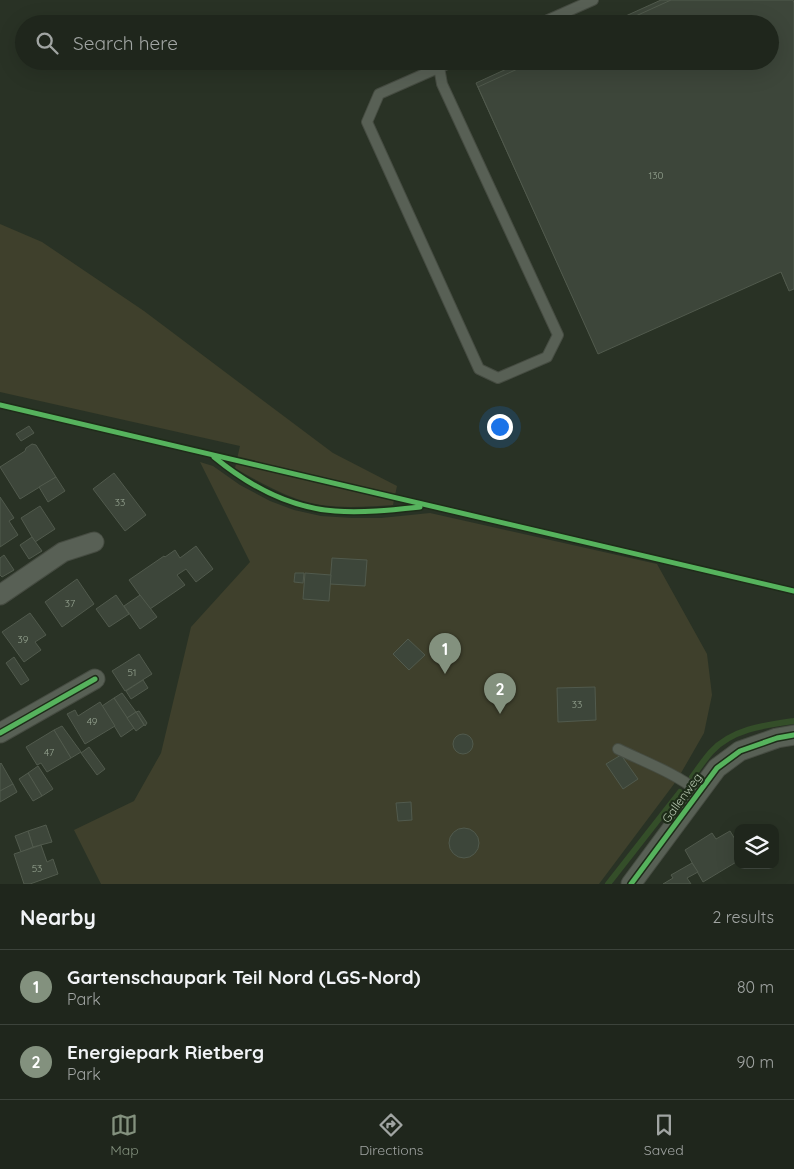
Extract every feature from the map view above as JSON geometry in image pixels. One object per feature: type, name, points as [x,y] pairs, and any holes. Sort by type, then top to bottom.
[{"type":"street","points":[[0,596],[63,552],[94,542]]},
{"type":"street","points":[[0,733],[95,679]]},
{"type":"street","name":"Gallenweg","points":[[631,884],[717,768],[740,750],[777,738],[794,735]]},
{"type":"lane","points":[[559,15],[593,0]]},
{"type":"lane","points":[[434,70],[379,94],[368,122],[480,369],[498,378],[547,357],[558,335],[442,84],[439,70]]},
{"type":"lane","points":[[618,748],[681,778],[699,792]]},
{"type":"green space","points":[[0,224],[42,242],[144,311],[333,453],[397,486],[393,505],[345,507],[308,502],[273,489],[235,468],[240,446],[0,392]]},
{"type":"green space","points":[[200,462],[213,466],[240,485],[270,501],[294,510],[321,516],[352,518],[381,518],[430,513],[657,564],[707,654],[712,695],[704,733],[677,780],[599,884],[101,884],[74,830],[134,801],[161,753],[191,627],[250,562]]},
{"type":"building","points":[[661,0],[792,0],[794,5],[794,283],[787,286],[779,266],[595,346],[476,83],[504,70],[779,70],[779,15],[628,15]]},
{"type":"building","points":[[671,0],[793,0],[794,289],[789,291],[781,272],[598,354],[478,87],[515,70],[779,70],[779,15],[638,15]]},
{"type":"building","points":[[29,426],[34,433],[21,441],[16,434]]},
{"type":"building","points":[[32,444],[36,445],[56,477],[20,499],[0,467],[25,451]]},
{"type":"building","points":[[114,473],[146,515],[125,531],[93,489]]},
{"type":"building","points":[[56,477],[65,491],[48,502],[39,487]]},
{"type":"building","points":[[0,497],[14,518],[9,521],[18,535],[0,547]]},
{"type":"building","points":[[40,506],[55,529],[35,542],[21,518]]},
{"type":"building","points":[[32,537],[42,551],[29,559],[20,545]]},
{"type":"building","points":[[196,546],[213,569],[196,582],[186,569],[177,575],[185,585],[150,609],[129,580],[175,550],[180,558]]},
{"type":"building","points":[[4,555],[14,570],[2,577],[0,575],[0,558]]},
{"type":"building","points":[[332,558],[367,560],[365,586],[330,584]]},
{"type":"building","points":[[295,573],[304,573],[303,583],[294,582]]},
{"type":"building","points":[[305,573],[331,575],[329,601],[303,599]]},
{"type":"building","points":[[77,579],[94,604],[62,627],[45,602]]},
{"type":"building","points":[[116,595],[129,614],[109,627],[96,609]]},
{"type":"building","points":[[140,595],[157,617],[140,629],[124,606]]},
{"type":"building","points":[[30,613],[46,635],[35,642],[41,650],[24,662],[2,632]]},
{"type":"building","points":[[408,639],[425,655],[409,670],[393,654]]},
{"type":"building","points":[[139,654],[152,674],[125,691],[112,671]]},
{"type":"building","points":[[14,657],[29,680],[21,685],[6,663]]},
{"type":"building","points":[[143,680],[148,688],[131,699],[126,691]]},
{"type":"building","points":[[595,687],[596,720],[558,722],[557,688]]},
{"type":"building","points":[[122,693],[136,712],[127,718],[114,698]]},
{"type":"building","points":[[114,698],[134,728],[121,737],[102,706]]},
{"type":"building","points":[[100,702],[115,726],[85,744],[67,714],[75,710],[78,716]]},
{"type":"building","points":[[139,711],[147,723],[145,726],[136,712]]},
{"type":"building","points":[[136,712],[144,725],[136,731],[127,718]]},
{"type":"building","points":[[62,726],[81,752],[71,758],[54,730]]},
{"type":"building","points":[[54,730],[71,758],[47,772],[41,763],[37,765],[26,747]]},
{"type":"building","points":[[463,734],[470,737],[473,744],[470,751],[463,754],[456,751],[453,744],[456,737]]},
{"type":"building","points":[[89,747],[105,769],[97,775],[81,753]]},
{"type":"building","points":[[621,755],[638,779],[623,789],[606,764]]},
{"type":"building","points":[[0,764],[13,784],[0,791]]},
{"type":"building","points":[[38,766],[53,789],[42,796],[28,773]]},
{"type":"building","points":[[28,773],[42,796],[33,801],[19,779]]},
{"type":"building","points":[[13,784],[17,792],[0,802],[0,791]]},
{"type":"building","points":[[411,802],[412,820],[398,821],[396,803]]},
{"type":"building","points":[[46,825],[52,842],[33,847],[28,831]]},
{"type":"building","points":[[464,828],[470,829],[478,837],[478,849],[470,857],[464,858],[458,857],[450,849],[449,843],[450,837],[458,829]]},
{"type":"building","points":[[28,831],[33,847],[21,852],[15,836]]},
{"type":"building","points":[[730,831],[734,838],[734,863],[703,882],[685,850],[712,833],[716,839]]},
{"type":"building","points":[[41,845],[47,862],[53,859],[58,874],[30,884],[24,884],[14,854]]},
{"type":"building","points":[[692,863],[698,872],[687,878],[691,884],[663,884],[673,878],[671,875]]},
{"type":"waterway","points":[[692,777],[711,752],[729,738],[750,729],[794,721]]},
{"type":"waterway","points":[[608,884],[680,792]]},
{"type":"cycle path","points":[[0,405],[794,591]]},
{"type":"cycle path","points":[[214,457],[255,486],[286,500],[318,509],[346,512],[420,507]]},
{"type":"cycle path","points":[[0,733],[95,679]]},
{"type":"cycle path","points":[[631,884],[717,768],[740,751],[777,738],[794,735]]},
{"type":"place","name":"Gartenschaupark Teil Nord (LGS-Nord)","points":[[445,674]]},
{"type":"place","name":"Energiepark Rietberg","points":[[500,714]]}]
